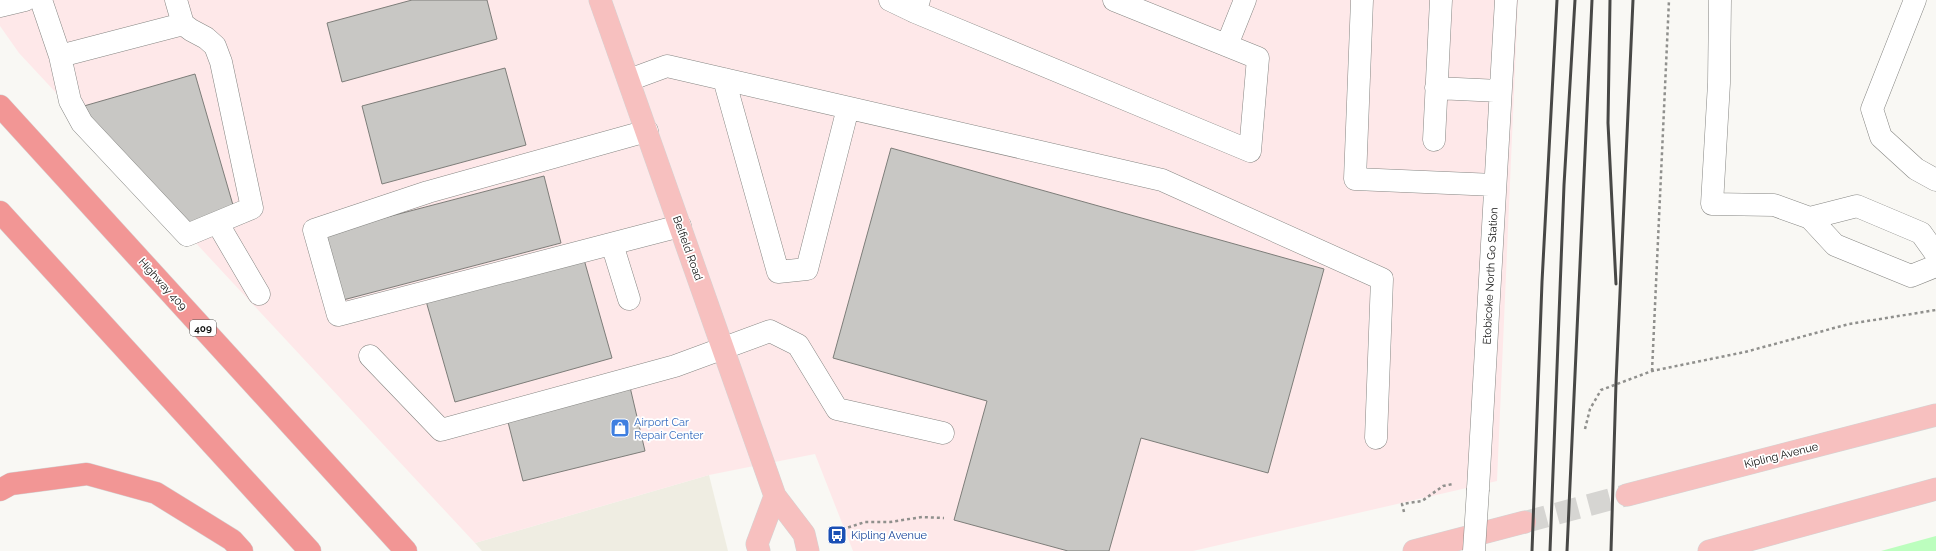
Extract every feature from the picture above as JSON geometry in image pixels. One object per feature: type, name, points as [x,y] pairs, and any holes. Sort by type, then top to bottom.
[{"type":"highway","name":"Highway 409","points":[[0,106],[406,551]]},
{"type":"highway","points":[[0,212],[310,551]]},
{"type":"highway","points":[[0,490],[11,484],[87,474],[156,493],[232,540],[242,551]]},
{"type":"main road","name":"Belfield Road","points":[[600,0],[775,496],[804,534],[807,546]]},
{"type":"main road","name":"Kipling Avenue","points":[[1627,495],[1936,415]]},
{"type":"main road","points":[[1710,551],[1936,489]]},
{"type":"main road","points":[[759,551],[757,544],[775,496]]},
{"type":"main road","points":[[1414,551],[1525,522]]},
{"type":"street","points":[[0,6],[25,0]]},
{"type":"street","points":[[40,0],[60,56],[70,101],[82,123],[187,235],[218,224],[252,208],[221,62],[215,46],[206,38],[183,24],[176,0]]},
{"type":"street","points":[[890,0],[917,6],[1250,151],[1258,58],[1114,0]]},
{"type":"street","points":[[1227,45],[1245,0]]},
{"type":"street","points":[[1362,0],[1355,179],[1495,185]]},
{"type":"street","points":[[1434,140],[1440,0]]},
{"type":"street","name":"Etobicoke North Go Station","points":[[1474,551],[1469,486],[1495,185],[1506,0]]},
{"type":"street","points":[[1720,0],[1719,83],[1712,204],[1774,205],[1810,218],[1835,245],[1911,276],[1936,266]]},
{"type":"street","points":[[1914,0],[1872,109],[1881,137],[1916,169],[1936,180]]},
{"type":"street","points":[[60,56],[183,24]]},
{"type":"street","points":[[629,80],[667,66],[1162,180],[1382,279],[1376,438]]},
{"type":"street","points":[[724,79],[778,272],[807,269],[848,108]]},
{"type":"street","points":[[1436,88],[1500,91]]},
{"type":"street","points":[[647,131],[428,192],[314,230],[338,315],[680,226]]},
{"type":"street","points":[[1810,218],[1857,206],[1921,233],[1936,254]]},
{"type":"street","points":[[218,224],[259,294]]},
{"type":"street","points":[[612,244],[629,299]]},
{"type":"street","points":[[370,356],[440,430],[675,366],[724,350],[770,331],[798,345],[838,410],[943,433]]},
{"type":"path","points":[[1652,371],[1669,0]]},
{"type":"path","points":[[1585,429],[1590,409],[1601,390],[1652,371],[1745,352],[1849,324],[1936,310]]},
{"type":"path","points":[[1404,512],[1402,504],[1422,501],[1443,486],[1469,486]]},
{"type":"path","points":[[807,546],[865,522],[890,522],[922,517],[944,518]]},
{"type":"shaded area","points":[[0,0],[1518,0],[1497,481],[1193,551],[853,551],[815,454],[709,475],[475,543],[19,53],[0,26]]},
{"type":"shaded area","points":[[709,475],[728,551],[482,551],[475,543]]},
{"type":"green space","points":[[1936,536],[1936,551],[1881,551]]},
{"type":"building","points":[[412,0],[487,0],[497,39],[342,82],[327,23]]},
{"type":"building","points":[[505,68],[526,145],[382,184],[362,106]]},
{"type":"building","points":[[195,74],[235,212],[193,225],[77,108]]},
{"type":"building","points":[[891,148],[1324,269],[1268,473],[1141,438],[1109,551],[1068,551],[954,520],[987,401],[833,358]]},
{"type":"building","points":[[544,176],[561,243],[343,300],[326,233]]},
{"type":"building","points":[[583,256],[612,358],[455,402],[426,301]]},
{"type":"building","points":[[630,387],[645,451],[523,481],[507,418]]},
{"type":"tunnel","points":[[1525,522],[1627,495]]},
{"type":"railway","points":[[1532,551],[1542,282],[1557,0]]},
{"type":"railway","points":[[1550,551],[1564,185],[1575,0]]},
{"type":"railway","points":[[1567,551],[1592,0]]},
{"type":"railway","points":[[1610,0],[1608,123],[1616,284]]},
{"type":"railway","points":[[1611,551],[1616,383],[1633,0]]},
{"type":"place","name":"Airport Car Repair Center","points":[[620,428]]},
{"type":"place","name":"Kipling Avenue","points":[[837,535]]}]
